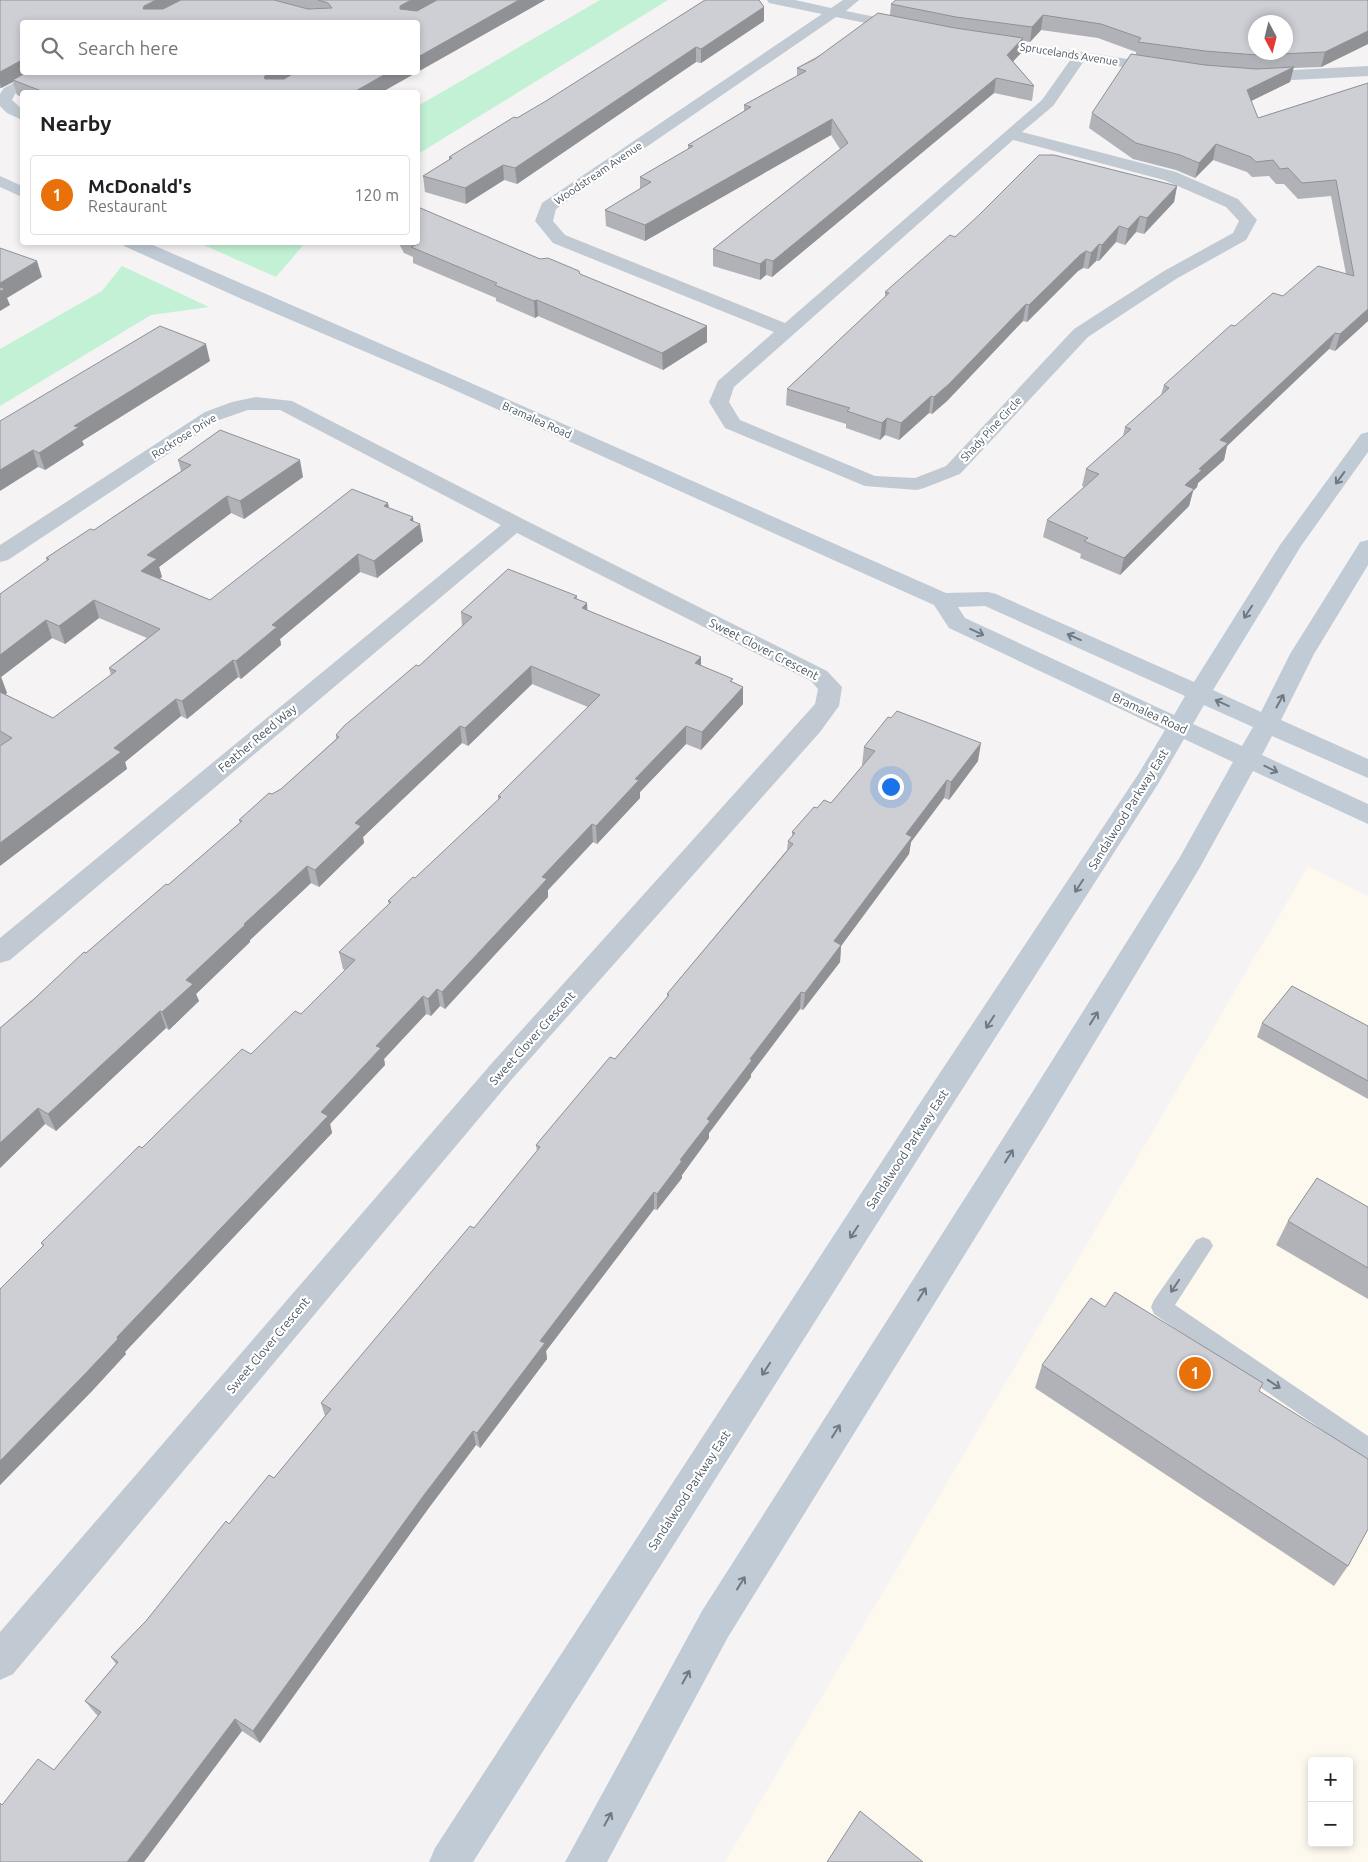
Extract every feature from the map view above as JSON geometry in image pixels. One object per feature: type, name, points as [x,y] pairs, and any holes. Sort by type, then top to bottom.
[{"type":"main road","points":[[0,181],[20,191]]},
{"type":"main road","name":"Bramalea Road","points":[[137,245],[250,296],[448,380],[943,600],[988,599],[1368,769]]},
{"type":"main road","name":"Sandalwood Parkway East","points":[[449,1862],[929,1115],[1150,778],[1230,640],[1292,546],[1368,438]]},
{"type":"main road","points":[[585,1862],[715,1624],[1034,1116],[1190,862],[1267,723],[1302,654],[1368,547]]},
{"type":"main road","name":"Bramalea Road","points":[[943,600],[957,623],[1368,815]]},
{"type":"street","points":[[774,0],[917,30]]},
{"type":"street","points":[[834,12],[852,0]]},
{"type":"street","name":"Woodstream Avenue","points":[[786,330],[559,239],[544,221],[548,207],[834,12]]},
{"type":"street","name":"Sprucelands Avenue","points":[[966,38],[1174,69]]},
{"type":"street","name":"Shady Pine Circle","points":[[1010,134],[1170,176],[1232,203],[1248,220],[1240,236],[1170,275],[1081,333],[953,470],[918,484],[872,482],[732,424],[719,402],[725,385],[1010,134],[1048,103],[1080,56]]},
{"type":"street","points":[[1236,76],[1305,76],[1368,71]]},
{"type":"street","points":[[20,114],[4,101],[9,91],[43,75]]},
{"type":"street","name":"Rockrose Drive","points":[[0,555],[212,416],[248,402],[265,401],[285,404],[515,524]]},
{"type":"street","name":"Feather Reed Way","points":[[0,953],[515,524]]},
{"type":"street","name":"Sweet Clover Crescent","points":[[0,1661],[495,1078],[812,726],[827,706],[830,687],[819,676],[515,524]]},
{"type":"lane","points":[[1203,1246],[1161,1307],[1368,1449]]},
{"type":"shaded area","points":[[1308,866],[1368,896],[1368,1862],[725,1862]]},
{"type":"green space","points":[[600,0],[668,0],[420,153],[420,105]]},
{"type":"green space","points":[[204,245],[303,245],[276,277]]},
{"type":"green space","points":[[122,266],[209,307],[151,315],[0,406],[0,349],[102,291]]},
{"type":"building","points":[[0,0],[156,0],[144,6],[143,9],[163,9],[181,0],[274,0],[308,9],[332,8],[328,3],[318,0],[411,0],[400,6],[400,9],[417,11],[437,0],[519,0],[420,56],[420,20],[20,20],[20,61],[0,72]]},
{"type":"building","points":[[705,0],[759,0],[764,7],[701,49],[696,47],[515,168],[503,165],[465,188],[423,176],[452,158],[449,157],[514,117],[517,118],[546,101]]},
{"type":"building","points":[[896,0],[1368,0],[1368,31],[1325,52],[1293,53],[1293,15],[1248,15],[1248,54],[1138,42],[1141,38],[1101,24],[1043,15],[1032,27],[956,17],[891,4]]},
{"type":"building","points":[[878,13],[955,28],[1023,38],[1007,55],[1034,86],[996,78],[773,261],[766,259],[760,264],[713,249],[848,143],[832,119],[645,225],[605,210],[651,182],[640,177],[693,146],[688,145],[751,107],[744,105],[806,71],[797,68],[815,59]]},
{"type":"building","points":[[1131,54],[1205,65],[1256,69],[1294,67],[1247,90],[1258,118],[1368,83],[1368,309],[1340,334],[1335,333],[1220,440],[1228,443],[1199,469],[1202,470],[1185,485],[1194,489],[1124,558],[1084,541],[1088,538],[1047,520],[1099,474],[1086,469],[1131,429],[1125,427],[1169,388],[1164,385],[1231,325],[1235,326],[1273,293],[1283,296],[1318,266],[1354,276],[1336,180],[1302,183],[1288,168],[1280,169],[1273,160],[1256,162],[1251,157],[1216,144],[1199,163],[1180,155],[1136,143],[1092,113]]},
{"type":"building","points":[[22,75],[266,75],[264,77],[265,79],[284,79],[291,75],[384,75],[358,90],[39,90],[13,80]]},
{"type":"building","points":[[1039,155],[1054,155],[1177,186],[1147,218],[1140,216],[1128,229],[1119,226],[1102,245],[1099,244],[1091,253],[1086,251],[1080,255],[1029,305],[1026,304],[949,384],[934,397],[931,396],[901,423],[887,418],[882,423],[847,411],[850,408],[787,389],[889,293],[885,292],[950,235],[955,237]]},
{"type":"building","points":[[420,208],[540,259],[548,258],[579,271],[580,274],[707,326],[662,353],[537,300],[534,301],[495,285],[497,283],[411,247],[420,245]]},
{"type":"building","points":[[0,248],[37,261],[0,283]]},
{"type":"building","points":[[160,326],[206,344],[74,426],[79,427],[39,453],[33,450],[0,470],[0,421]]},
{"type":"building","points":[[220,430],[300,460],[240,501],[227,496],[147,555],[157,559],[141,571],[210,600],[352,489],[388,503],[384,506],[413,517],[410,520],[420,524],[374,561],[358,554],[272,625],[277,627],[236,661],[233,660],[182,701],[176,699],[114,748],[121,752],[0,843],[0,746],[12,738],[0,731],[0,692],[53,718],[116,671],[109,668],[160,629],[94,600],[59,626],[46,620],[0,655],[0,594],[49,559],[46,558],[90,529],[94,530],[191,465],[178,460]]},
{"type":"building","points":[[508,569],[577,596],[574,598],[587,603],[582,608],[701,657],[695,663],[733,679],[730,681],[743,687],[702,732],[686,726],[635,779],[639,780],[596,826],[592,824],[542,877],[547,879],[442,992],[437,989],[428,999],[423,996],[376,1046],[381,1048],[321,1112],[328,1116],[117,1337],[118,1339],[84,1375],[0,1461],[0,1289],[44,1245],[41,1243],[139,1146],[142,1148],[242,1049],[251,1054],[295,1011],[301,1014],[355,960],[339,952],[391,902],[388,901],[413,877],[415,878],[501,797],[498,796],[600,695],[531,666],[465,728],[460,726],[355,823],[361,826],[315,870],[307,866],[244,924],[186,980],[193,984],[162,1012],[160,1011],[48,1114],[38,1108],[0,1143],[0,1028],[84,952],[86,953],[242,821],[239,820],[269,793],[272,794],[281,789],[339,737],[336,735],[344,726],[416,665],[419,666],[472,617],[461,612]]},
{"type":"building","points":[[897,711],[981,743],[951,782],[947,780],[906,834],[912,837],[834,941],[841,945],[805,993],[801,992],[750,1059],[752,1060],[707,1119],[710,1121],[680,1160],[682,1161],[657,1194],[654,1192],[540,1341],[545,1343],[477,1433],[473,1431],[424,1495],[253,1731],[235,1719],[127,1862],[0,1862],[0,1803],[2,1805],[38,1759],[54,1770],[101,1712],[85,1701],[118,1662],[111,1657],[146,1621],[226,1521],[229,1524],[269,1475],[274,1478],[331,1409],[321,1403],[470,1226],[474,1228],[540,1147],[536,1145],[610,1057],[615,1059],[669,995],[667,994],[793,844],[788,841],[795,833],[792,832],[814,807],[817,808],[824,800],[831,803],[875,751],[864,747],[888,717],[891,718]]},
{"type":"building","points":[[1292,986],[1368,1026],[1368,1081],[1262,1023]]},
{"type":"building","points":[[1317,1178],[1368,1207],[1368,1268],[1288,1221]]},
{"type":"building","points":[[1115,1292],[1263,1383],[1259,1391],[1368,1459],[1368,1529],[1348,1566],[1042,1365],[1091,1298],[1105,1307]]},
{"type":"building","points":[[860,1811],[923,1862],[827,1862]]},
{"type":"place","name":"McDonald's","points":[[1195,1373]]}]
